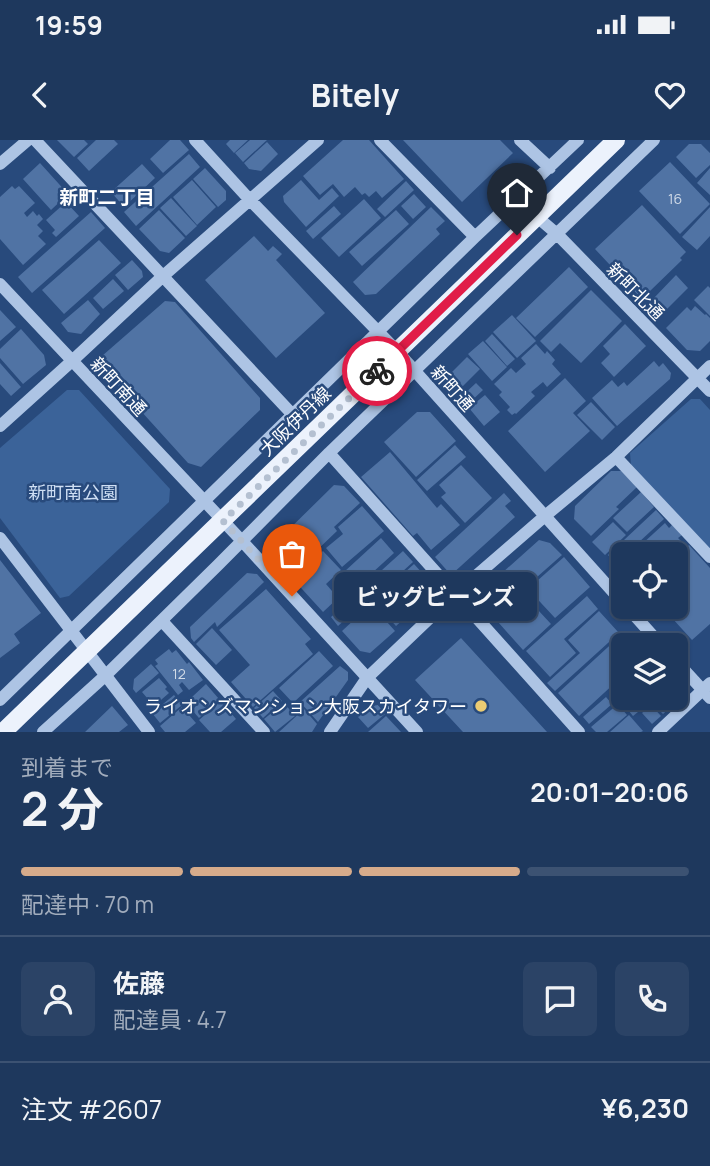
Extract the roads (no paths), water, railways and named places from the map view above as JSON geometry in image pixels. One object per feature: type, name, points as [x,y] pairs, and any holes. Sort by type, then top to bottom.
[{"type":"main road","name":"大阪伊丹線","points":[[3,732],[88,652],[218,516],[397,351],[616,140]]},
{"type":"street","points":[[0,164],[28,140]]},
{"type":"street","points":[[35,140],[292,414]]},
{"type":"street","name":"新町通","points":[[195,140],[397,351],[611,590]]},
{"type":"street","points":[[0,426],[162,277],[318,140]]},
{"type":"street","points":[[380,140],[475,237]]},
{"type":"street","points":[[520,140],[550,168]]},
{"type":"street","points":[[0,700],[292,414],[578,140]]},
{"type":"street","points":[[43,732],[162,621],[329,453],[653,140]]},
{"type":"street","name":"新町北通","points":[[536,216],[557,234],[710,391]]},
{"type":"street","name":"新町南通","points":[[0,284],[417,732]]},
{"type":"street","points":[[330,732],[367,678],[455,594],[616,457],[710,366]]},
{"type":"street","points":[[329,453],[579,732]]},
{"type":"street","points":[[616,457],[710,557]]},
{"type":"street","points":[[0,538],[149,732]]},
{"type":"street","points":[[638,619],[650,633]]},
{"type":"street","points":[[162,621],[264,732]]},
{"type":"street","points":[[658,732],[707,690],[688,672]]},
{"type":"place","name":"ビッグビーンズ","points":[[292,596]]},
{"type":"place","name":"ライオンズマンション大阪スカイタワー","points":[[481,706]]},
{"type":"district","name":"新町二丁目","points":[[107,197]]},
{"type":"park label","name":"新町南公園","points":[[73,492]]}]
